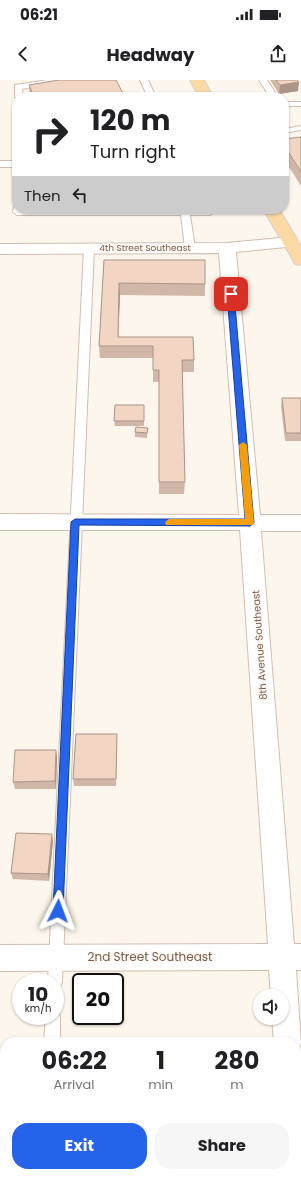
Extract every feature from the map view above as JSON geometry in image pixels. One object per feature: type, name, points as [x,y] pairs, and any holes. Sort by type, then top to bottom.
[{"type":"main road","points":[[197,80],[203,92]]},
{"type":"main road","points":[[213,80],[215,92]]},
{"type":"main road","points":[[274,214],[301,260]]},
{"type":"street","name":"4th Street Southeast","points":[[0,249],[227,248],[290,242]]},
{"type":"street","name":"8th Avenue Southeast","points":[[227,248],[250,523],[291,957],[288,1037]]},
{"type":"street","points":[[0,522],[301,523]]},
{"type":"street","name":"2nd Street Southeast","points":[[0,958],[55,970],[291,957]]},
{"type":"lane","points":[[17,84],[63,80]]},
{"type":"lane","points":[[144,80],[150,92]]},
{"type":"lane","points":[[263,80],[271,92]]},
{"type":"lane","points":[[289,104],[301,104]]},
{"type":"lane","points":[[289,130],[301,128]]},
{"type":"lane","points":[[0,164],[12,164]]},
{"type":"lane","points":[[185,214],[190,248]]},
{"type":"lane","points":[[55,970],[89,248]]},
{"type":"lane","points":[[52,1037],[53,1025]]},
{"type":"building","points":[[59,80],[116,80],[122,92],[32,92],[29,85]]},
{"type":"building","points":[[276,80],[297,80],[299,82],[280,85]]},
{"type":"building","points":[[301,137],[301,172],[289,153],[289,138]]},
{"type":"building","points":[[104,260],[205,260],[205,284],[119,283],[118,337],[193,337],[194,360],[182,360],[185,482],[159,482],[159,370],[153,370],[153,346],[99,346]]},
{"type":"building","points":[[282,398],[301,398],[301,433],[286,433]]},
{"type":"building","points":[[115,405],[144,405],[144,421],[114,421]]},
{"type":"building","points":[[136,427],[148,428],[147,433],[135,432]]},
{"type":"building","points":[[76,734],[117,734],[116,779],[73,779]]},
{"type":"building","points":[[15,750],[56,750],[55,781],[13,782]]},
{"type":"building","points":[[16,833],[52,834],[48,874],[11,873]]},
{"type":"slow traffic","points":[[169,522],[250,523],[243,445]]},
{"type":"route","points":[[58,911],[75,522],[250,523],[231,294]]}]
